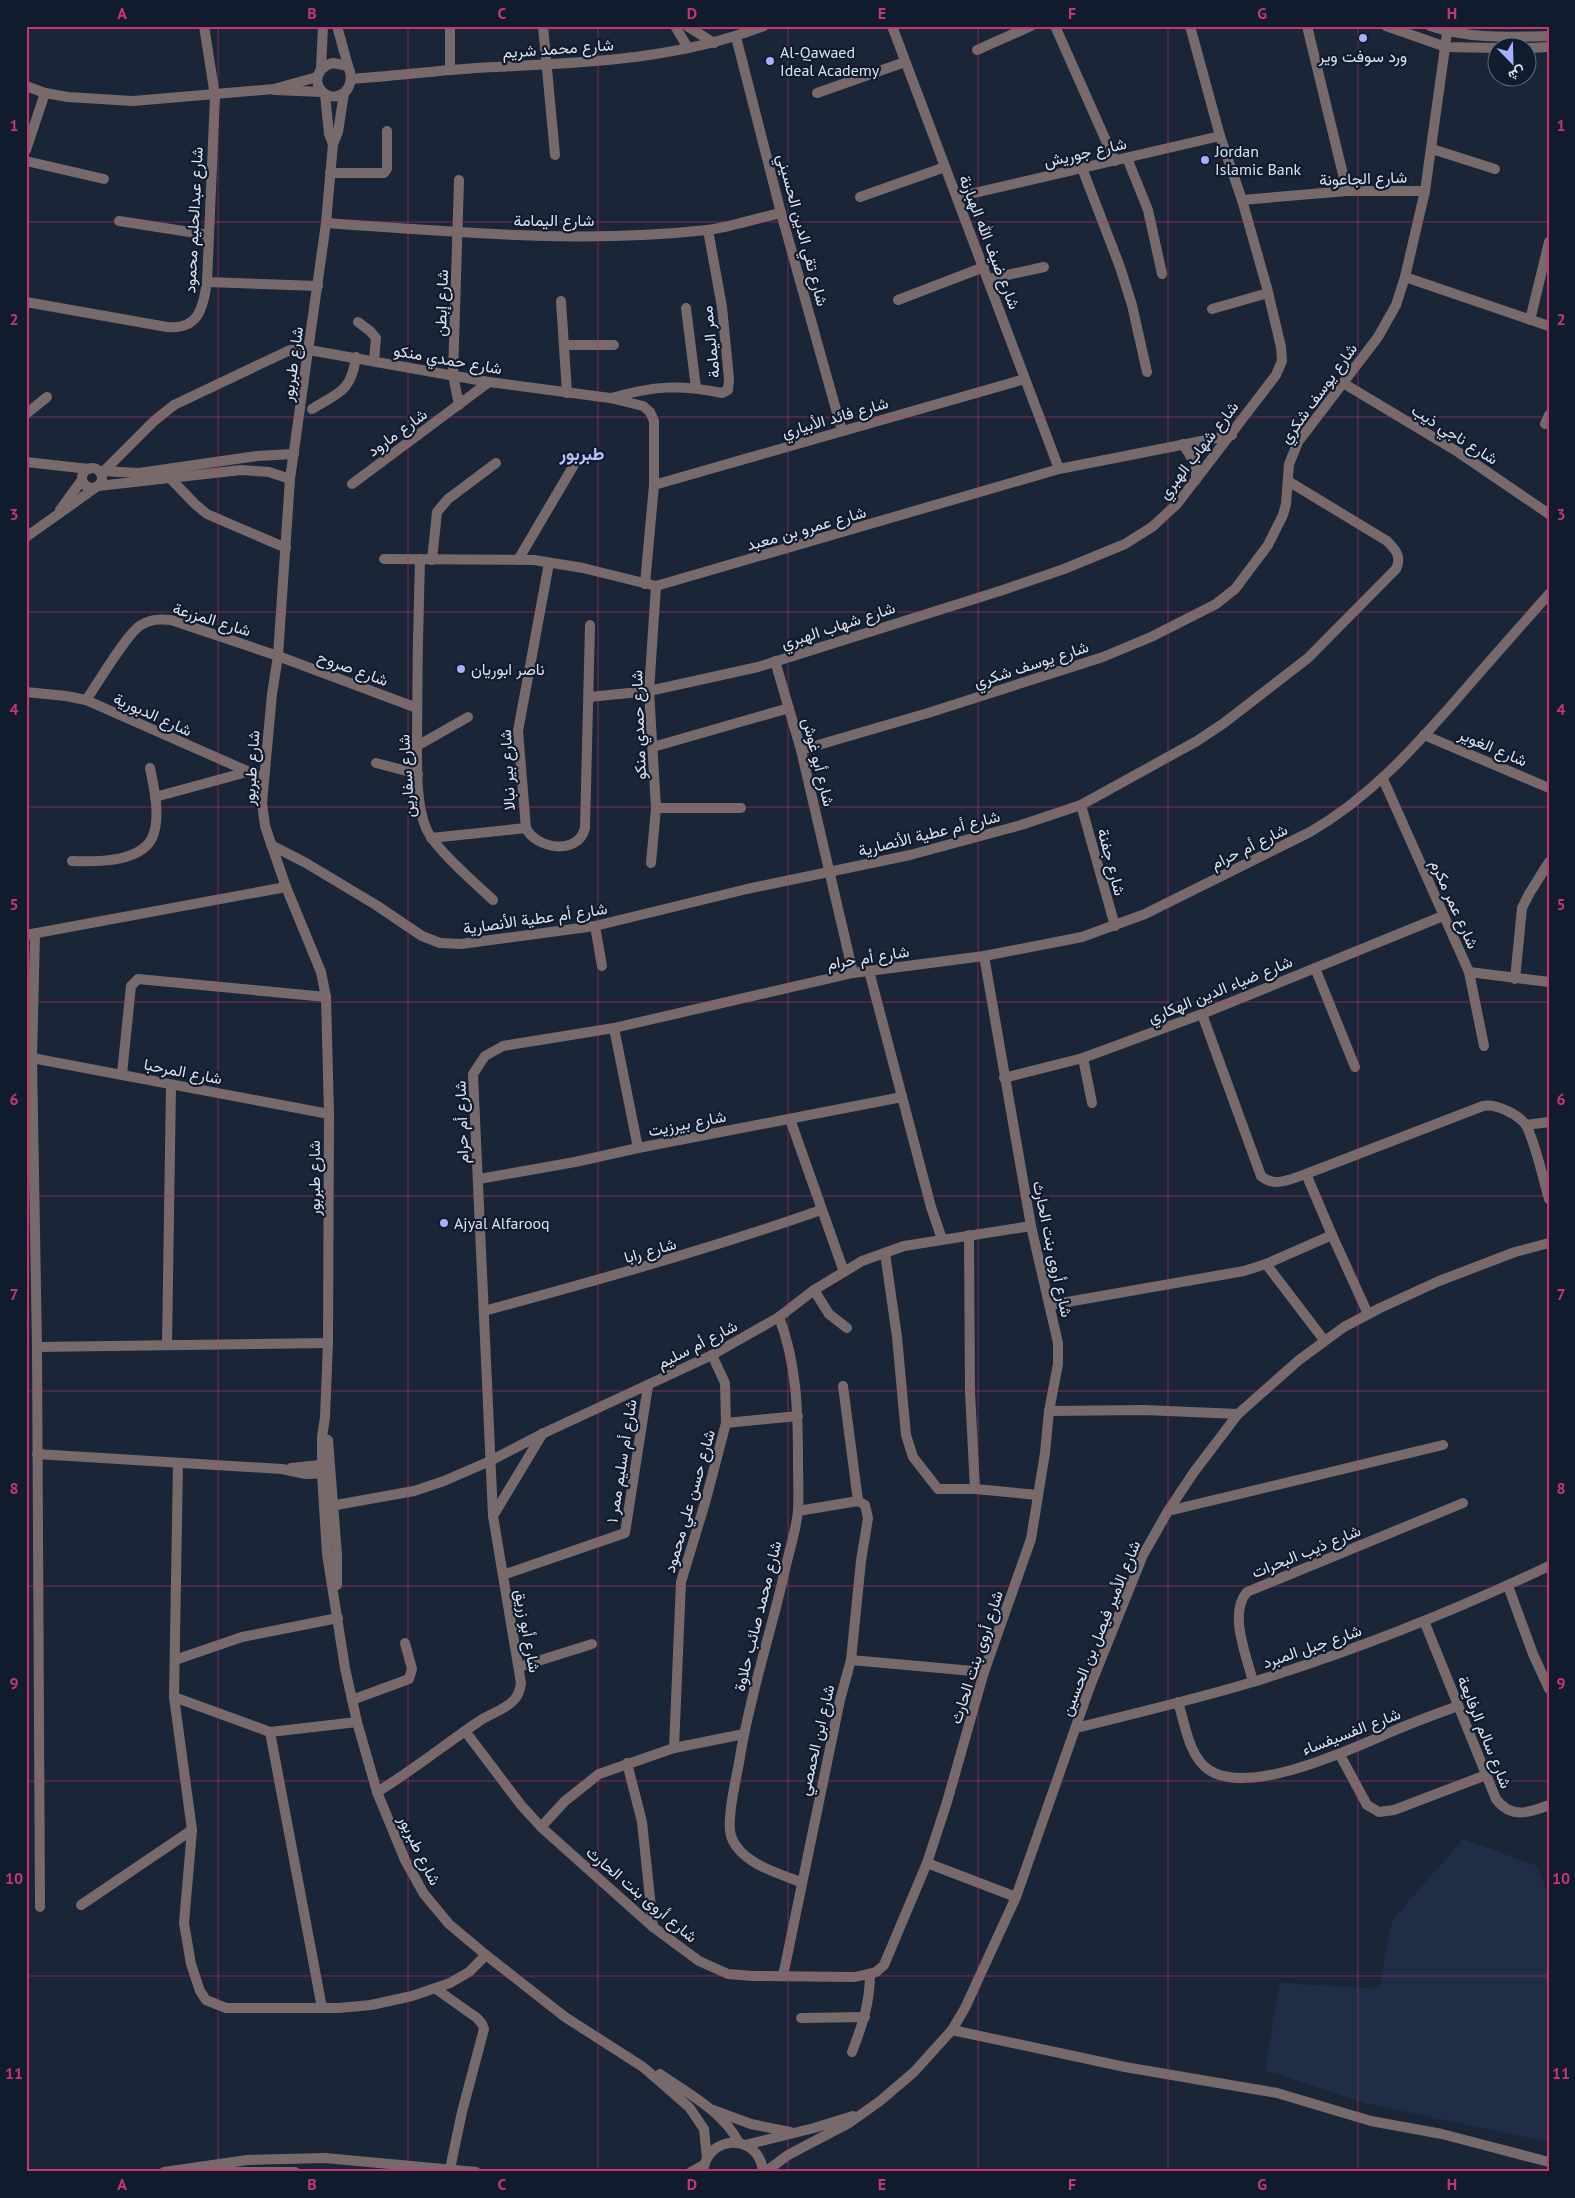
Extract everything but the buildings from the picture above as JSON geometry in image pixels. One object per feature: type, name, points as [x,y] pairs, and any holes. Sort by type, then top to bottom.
[{"type":"street","name":"شارع عبدالحليم محمود","points":[[26,302],[178,328],[186,327],[195,319],[204,301],[207,282],[214,96],[204,26]]},
{"type":"street","points":[[323,26],[318,85],[323,93]]},
{"type":"street","points":[[26,86],[45,93],[68,97],[118,101],[214,96],[274,89],[323,93],[332,97],[344,93],[351,79],[337,26]]},
{"type":"street","points":[[450,26],[450,70]]},
{"type":"street","points":[[543,26],[555,155]]},
{"type":"street","points":[[676,26],[688,48]]},
{"type":"street","points":[[687,26],[714,43]]},
{"type":"street","name":"شارع محمد شريم","points":[[351,79],[409,76],[450,70],[632,58],[714,43],[764,26]]},
{"type":"street","name":"شارع ضيف الله الهبارنة","points":[[892,26],[989,279],[1059,469]]},
{"type":"street","points":[[977,50],[1030,26]]},
{"type":"street","points":[[1055,26],[1115,161]]},
{"type":"street","name":"شارع شهاب الهبري","points":[[649,691],[775,661],[1003,590],[1125,544],[1152,527],[1177,504],[1276,375],[1282,361],[1282,353],[1268,293],[1242,200],[1220,136],[1190,26]]},
{"type":"street","points":[[1307,26],[1347,192]]},
{"type":"street","points":[[1386,26],[1446,47],[1488,48]]},
{"type":"street","points":[[1430,26],[1494,38],[1549,36]]},
{"type":"street","name":"شارع يوسف شكري","points":[[801,750],[946,707],[1103,657],[1151,637],[1216,604],[1235,589],[1268,545],[1283,515],[1290,458],[1298,442],[1383,328],[1396,305],[1406,277],[1425,190],[1448,29]]},
{"type":"street","name":"شارع تقي الدين الحسيني","points":[[736,37],[781,214],[842,431]]},
{"type":"street","points":[[817,93],[905,62]]},
{"type":"street","points":[[274,89],[319,73],[327,64],[333,63],[348,66]]},
{"type":"street","points":[[26,150],[45,93]]},
{"type":"street","name":"شارع طبربور","points":[[323,93],[329,134],[333,144]]},
{"type":"street","name":"شارع طبربور","points":[[344,93],[338,132],[333,144],[318,286],[290,479],[278,656],[263,778],[263,818],[286,888],[319,967],[326,998],[329,1114],[326,1469],[329,1510],[337,1555],[336,1607],[352,1700],[377,1792],[405,1860],[424,1894],[449,1924],[565,2017],[642,2066],[659,2074],[707,2107],[729,2127],[742,2144],[758,2156],[764,2172]]},
{"type":"street","points":[[330,173],[384,172],[387,169],[387,131]]},
{"type":"street","name":"شارع جوريش","points":[[958,197],[1220,136]]},
{"type":"street","points":[[1432,149],[1495,168]]},
{"type":"street","points":[[1127,158],[1148,210],[1162,274]]},
{"type":"street","points":[[26,161],[104,179]]},
{"type":"street","points":[[860,197],[945,166]]},
{"type":"street","points":[[1082,168],[1129,295],[1147,372]]},
{"type":"street","name":"شارع إبطن","points":[[453,375],[459,180]]},
{"type":"street","name":"شارع الجاعونة","points":[[1242,200],[1347,192],[1425,190]]},
{"type":"street","name":"شارع اليمامة","points":[[326,223],[534,236],[603,236],[708,230],[781,214]]},
{"type":"street","points":[[119,221],[209,235]]},
{"type":"street","name":"ممر اليمامة","points":[[610,398],[677,386],[722,393],[728,390],[722,307],[708,230]]},
{"type":"street","points":[[1530,320],[1549,242]]},
{"type":"street","points":[[898,300],[984,267]]},
{"type":"street","points":[[989,279],[1044,267]]},
{"type":"street","points":[[1406,277],[1549,326]]},
{"type":"street","points":[[207,282],[318,286]]},
{"type":"street","points":[[1212,308],[1268,293]]},
{"type":"street","points":[[561,301],[567,393]]},
{"type":"street","points":[[686,308],[696,388]]},
{"type":"street","points":[[358,322],[376,338],[374,360]]},
{"type":"street","points":[[564,345],[614,345]]},
{"type":"street","name":"شارع حمدي منكو","points":[[97,470],[174,404],[290,350],[309,350],[356,357],[489,382],[610,398],[643,406],[650,412],[654,421],[654,485],[645,584]]},
{"type":"street","points":[[312,409],[346,387],[354,374],[356,357]]},
{"type":"street","points":[[453,375],[459,405]]},
{"type":"street","name":"شارع فائد الأبياري","points":[[654,485],[1025,380]]},
{"type":"street","name":"شارع مارود","points":[[352,484],[489,382]]},
{"type":"street","name":"شارع ناجي ذيب","points":[[1343,383],[1458,452],[1549,514]]},
{"type":"street","points":[[26,414],[47,397]]},
{"type":"street","name":"شارع عمرو بن معبد","points":[[384,559],[518,560],[549,563],[583,568],[656,586],[1059,469],[1232,434]]},
{"type":"street","points":[[1183,444],[1196,465],[1196,480]]},
{"type":"street","points":[[26,462],[139,473],[257,456],[294,454]]},
{"type":"street","points":[[518,560],[578,458]]},
{"type":"street","points":[[432,560],[437,512],[448,499],[496,462]]},
{"type":"street","points":[[54,466],[82,479],[88,488],[169,477],[252,470],[277,474],[290,479]]},
{"type":"street","points":[[56,515],[82,479],[83,473],[97,470]]},
{"type":"street","points":[[26,538],[96,487],[102,478],[97,470]]},
{"type":"street","points":[[169,477],[207,514],[286,548]]},
{"type":"street","name":"شارع أم عطية الأنصارية","points":[[271,845],[376,905],[422,936],[440,944],[461,944],[594,926],[748,889],[870,865],[957,843],[1081,805],[1197,741],[1224,723],[1308,658],[1396,569],[1399,558],[1394,548],[1387,542],[1288,481]]},
{"type":"street","name":"شارع سفارين","points":[[420,559],[417,746],[422,814],[426,829],[431,838],[526,828]]},
{"type":"street","name":"شارع بير نبالا","points":[[526,828],[518,731],[549,563]]},
{"type":"street","name":"شارع حمدي منكو","points":[[651,863],[656,808],[649,691],[656,586]]},
{"type":"street","name":"شارع أم حرام","points":[[490,1461],[473,1074],[485,1056],[503,1046],[614,1028],[853,973],[984,956],[1082,937],[1145,914],[1310,832],[1348,808],[1384,779],[1549,594]]},
{"type":"street","name":"شارع المزرعة","points":[[86,700],[134,630],[149,621],[159,619],[171,620],[278,656]]},
{"type":"street","points":[[526,828],[535,840],[553,846],[572,844],[583,834],[586,822],[590,625]]},
{"type":"street","name":"شارع صروح","points":[[278,656],[417,708]]},
{"type":"street","name":"شارع أبو غوش","points":[[775,661],[801,750],[831,872],[853,973]]},
{"type":"street","points":[[589,697],[649,691]]},
{"type":"street","name":"شارع الدبورية","points":[[26,692],[86,700],[263,778]]},
{"type":"street","points":[[653,747],[789,708]]},
{"type":"street","points":[[417,746],[468,717]]},
{"type":"street","name":"شارع الغوير","points":[[1424,736],[1549,788]]},
{"type":"street","points":[[376,762],[418,774]]},
{"type":"street","points":[[72,861],[100,863],[112,861],[134,854],[147,844],[154,834],[156,820],[155,796],[150,768]]},
{"type":"street","points":[[155,796],[247,772]]},
{"type":"street","name":"شارع عمر مكرم","points":[[1384,779],[1469,972],[1484,1046]]},
{"type":"street","name":"شارع جفنة","points":[[1081,805],[1114,926]]},
{"type":"street","points":[[656,808],[741,808]]},
{"type":"street","points":[[431,838],[493,900]]},
{"type":"street","points":[[1515,979],[1522,908],[1549,862]]},
{"type":"street","points":[[40,1907],[36,1347],[30,1076],[32,1058],[31,935],[286,888]]},
{"type":"street","name":"شارع ضياء الدين الهكاري","points":[[1004,1078],[1084,1058],[1202,1014],[1443,916]]},
{"type":"street","points":[[594,926],[602,966]]},
{"type":"street","name":"شارع أروى بنت الحارث","points":[[465,1731],[504,1784],[541,1827],[653,1927],[693,1957],[718,1970],[738,1976],[855,1977],[879,1970],[887,1959],[927,1863],[948,1802],[984,1672],[1031,1539],[1058,1353],[1050,1305],[1031,1226],[984,956]]},
{"type":"street","points":[[1315,968],[1355,1067]]},
{"type":"street","points":[[869,971],[931,1207],[942,1239]]},
{"type":"street","points":[[1469,972],[1549,982]]},
{"type":"street","points":[[122,1074],[131,986],[138,979],[326,998]]},
{"type":"street","points":[[1202,1014],[1261,1176],[1268,1182],[1276,1183],[1306,1174],[1488,1104],[1499,1107],[1526,1125],[1549,1199]]},
{"type":"street","points":[[614,1028],[638,1148]]},
{"type":"street","name":"شارع المرحبا","points":[[32,1058],[329,1114]]},
{"type":"street","points":[[1084,1058],[1092,1103]]},
{"type":"street","points":[[167,1345],[171,1085]]},
{"type":"street","name":"شارع بيرزيت","points":[[479,1179],[575,1162],[902,1097]]},
{"type":"street","points":[[790,1119],[844,1272]]},
{"type":"street","points":[[1526,1125],[1549,1122]]},
{"type":"street","points":[[1306,1174],[1368,1314]]},
{"type":"street","name":"شارع رابا","points":[[484,1311],[674,1259],[821,1210]]},
{"type":"street","name":"شارع أم سليم","points":[[329,1510],[360,1506],[377,1499],[414,1491],[444,1481],[490,1461],[544,1433],[712,1355],[779,1317],[814,1290],[862,1262],[904,1246],[1031,1226]]},
{"type":"street","points":[[969,1235],[970,1392],[975,1490]]},
{"type":"street","points":[[1050,1305],[1217,1277],[1266,1264],[1332,1235]]},
{"type":"street","name":"شارع الأمير فيصل بن الحسين","points":[[764,2172],[788,2155],[843,2126],[861,2114],[914,2072],[952,2030],[965,2008],[1016,1897],[1099,1664],[1136,1572],[1168,1511],[1194,1472],[1238,1414],[1278,1377],[1324,1340],[1368,1314],[1439,1281],[1498,1258],[1549,1243]]},
{"type":"street","points":[[885,1253],[908,1445],[913,1458],[934,1485],[944,1490],[975,1490],[1038,1495]]},
{"type":"street","points":[[1266,1264],[1324,1340]]},
{"type":"street","points":[[814,1290],[829,1314],[847,1328]]},
{"type":"street","name":"شارع محمد صائب حلاوة","points":[[779,1317],[792,1360],[798,1416],[798,1511],[777,1606],[759,1667],[744,1734],[730,1821],[730,1834],[738,1850],[744,1855],[767,1868],[801,1882]]},
{"type":"street","points":[[36,1347],[328,1343]]},
{"type":"street","name":"شارع حسن علي محمود","points":[[674,1748],[681,1582],[705,1503],[726,1423],[726,1383],[712,1355]]},
{"type":"street","name":"شارع أم سليم ممر ١","points":[[503,1575],[625,1533],[648,1386]]},
{"type":"street","points":[[798,1511],[858,1501],[843,1386]]},
{"type":"street","points":[[1049,1411],[1144,1410],[1238,1414]]},
{"type":"street","points":[[726,1423],[798,1416]]},
{"type":"street","points":[[493,1516],[544,1433]]},
{"type":"street","points":[[1168,1511],[1443,1445]]},
{"type":"street","points":[[37,1454],[282,1469],[326,1469]]},
{"type":"street","name":"شارع أبو زريق","points":[[377,1792],[465,1731],[515,1700],[520,1692],[519,1667],[493,1516],[490,1461]]},
{"type":"street","points":[[178,1463],[174,1697],[192,1830],[184,1923],[191,1964],[200,1991],[206,2000],[226,2008],[322,2008],[371,2005],[436,1989],[460,1978],[486,1955]]},
{"type":"street","name":"شارع ابن الحمصي","points":[[783,1976],[840,1700],[851,1660],[868,1523],[865,1505],[858,1501]]},
{"type":"street","name":"شارع ذيب البحرات","points":[[1253,1682],[1238,1623],[1239,1604],[1247,1592],[1463,1503]]},
{"type":"street","name":"شارع جبل المبرد","points":[[1076,1728],[1253,1682],[1424,1621],[1508,1586],[1549,1566]]},
{"type":"street","points":[[1508,1586],[1533,1654],[1549,1688]]},
{"type":"street","points":[[176,1660],[242,1637],[338,1618]]},
{"type":"street","name":"شارع سالم الرفايعة","points":[[1424,1621],[1496,1799],[1506,1810],[1518,1814],[1528,1813],[1549,1805]]},
{"type":"street","points":[[352,1700],[409,1679],[412,1669],[406,1643]]},
{"type":"street","points":[[519,1667],[592,1644]]},
{"type":"street","points":[[851,1660],[984,1672]]},
{"type":"street","points":[[174,1697],[270,1732],[357,1722]]},
{"type":"street","name":"شارع الفسيفساء","points":[[1178,1702],[1198,1759],[1208,1770],[1220,1775],[1239,1777],[1264,1775],[1306,1766],[1340,1755],[1458,1706]]},
{"type":"street","points":[[270,1732],[322,2008]]},
{"type":"street","points":[[541,1827],[565,1801],[599,1774],[674,1748],[744,1734]]},
{"type":"street","points":[[1340,1755],[1367,1805],[1379,1812],[1394,1810],[1486,1775]]},
{"type":"street","points":[[627,1763],[642,1822],[653,1927]]},
{"type":"street","points":[[81,1905],[192,1830]]},
{"type":"street","points":[[927,1863],[1016,1897]]},
{"type":"street","points":[[852,2052],[865,2017],[870,1994],[870,1974]]},
{"type":"street","points":[[436,1989],[477,2018],[484,2029],[462,2112],[450,2168]]},
{"type":"street","points":[[801,2018],[865,2017]]},
{"type":"street","points":[[952,2030],[1125,2067],[1277,2093],[1371,2121],[1442,2134],[1549,2162]]},
{"type":"street","name":"شارع طبربور","points":[[642,2066],[695,2113],[706,2135],[705,2165]]},
{"type":"street","points":[[707,2107],[751,2124],[796,2133]]},
{"type":"street","name":"شارع الأمير فيصل بن الحسين","points":[[705,2165],[721,2146],[742,2144],[796,2133],[861,2114]]},
{"type":"street","points":[[164,2172],[218,2163],[325,2158],[389,2168],[450,2168],[476,2172]]},
{"type":"street","points":[[691,2172],[705,2165]]},
{"type":"street","points":[[215,2172],[295,2172]]},
{"type":"shaded area","points":[[1463,1839],[1537,1866],[1549,1896],[1549,2142],[1369,2104],[1265,2070],[1280,1983],[1379,1989],[1392,1921]]},
{"type":"place","name":"ورد سوفت وير","points":[[1363,38]]},
{"type":"place","name":"Al-Qawaed Ideal Academy","points":[[770,61]]},
{"type":"place","name":"Jordan Islamic Bank","points":[[1205,160]]},
{"type":"place","name":"ناصر ابوريان","points":[[461,669]]},
{"type":"place","name":"Ajyal Alfarooq","points":[[444,1223]]},
{"type":"district","name":"طبربور","points":[[582,453]]}]
